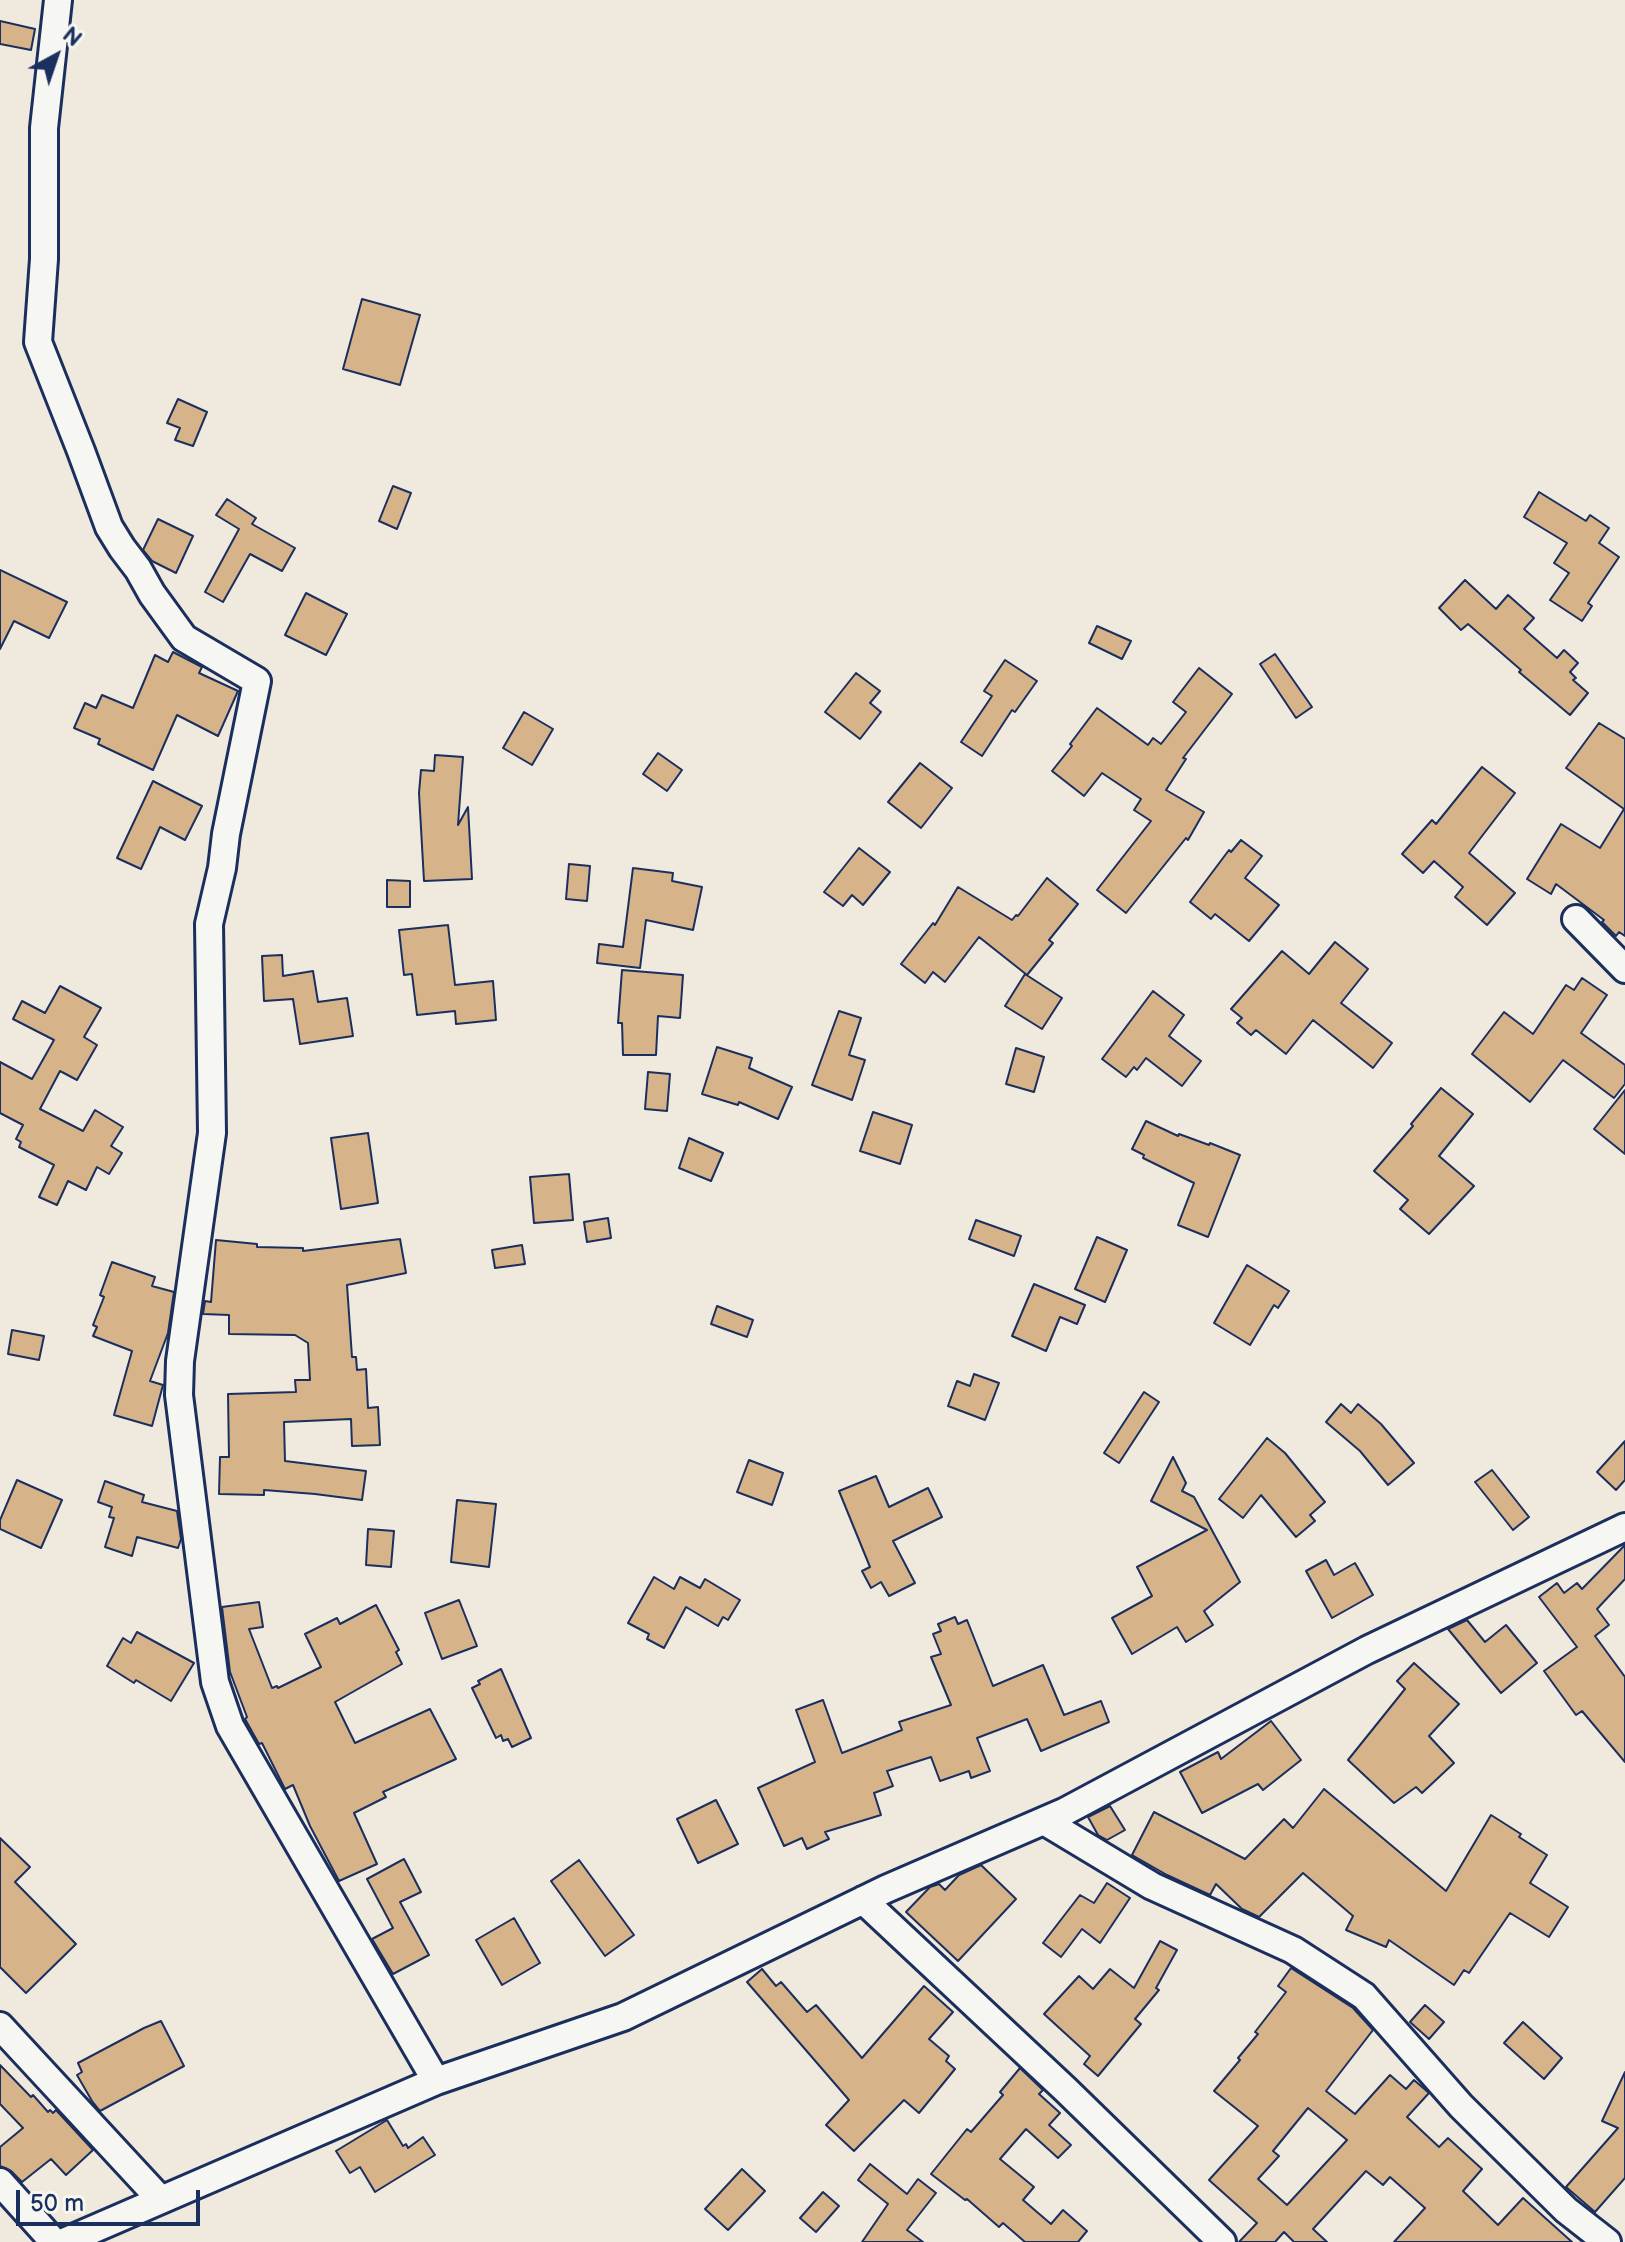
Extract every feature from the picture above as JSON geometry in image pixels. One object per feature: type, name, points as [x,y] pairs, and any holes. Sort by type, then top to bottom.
[{"type":"street","points":[[58,0],[44,128],[44,259],[38,342],[109,527],[122,548],[184,638],[257,681],[209,924],[212,1133],[180,1361],[179,1395],[215,1682],[230,1726],[436,2081]]},
{"type":"street","points":[[1576,919],[1625,969]]},
{"type":"street","points":[[64,2242],[436,2081],[623,2017],[863,1900],[1044,1821],[1367,1650],[1625,1527]]},
{"type":"street","points":[[1044,1821],[1152,1886],[1293,1950],[1364,1996],[1472,2116],[1566,2210],[1607,2242]]},
{"type":"street","points":[[863,1900],[1066,2090],[1222,2242]]},
{"type":"street","points":[[0,2026],[161,2200]]},
{"type":"street","points":[[0,2182],[54,2242]]},
{"type":"building","points":[[0,21],[35,29],[31,50],[0,44]]},
{"type":"building","points":[[362,299],[420,315],[400,385],[343,369]]},
{"type":"building","points":[[178,399],[207,412],[193,446],[175,440],[180,428],[167,423]]},
{"type":"building","points":[[393,486],[411,493],[397,529],[379,521]]},
{"type":"building","points":[[1539,492],[1586,521],[1590,515],[1609,528],[1599,543],[1619,557],[1588,603],[1592,606],[1582,621],[1550,600],[1569,573],[1554,563],[1567,543],[1524,517]]},
{"type":"building","points":[[227,499],[256,518],[252,524],[295,548],[282,571],[250,554],[223,602],[205,592],[239,529],[216,515]]},
{"type":"building","points":[[158,519],[193,536],[176,573],[152,561],[143,550]]},
{"type":"building","points":[[0,570],[67,602],[49,638],[14,621],[0,649]]},
{"type":"building","points":[[1465,580],[1496,609],[1508,595],[1534,618],[1524,629],[1557,658],[1564,650],[1578,663],[1570,672],[1576,678],[1573,680],[1588,693],[1570,715],[1468,624],[1461,630],[1439,608]]},
{"type":"building","points":[[306,593],[347,614],[326,655],[285,635]]},
{"type":"building","points":[[1097,626],[1131,641],[1122,659],[1089,643]]},
{"type":"building","points":[[173,652],[202,667],[199,673],[238,691],[218,736],[177,715],[153,770],[98,744],[100,739],[74,728],[85,703],[96,708],[102,695],[133,708],[155,655],[168,662]]},
{"type":"building","points":[[1275,654],[1312,707],[1296,718],[1260,664]]},
{"type":"building","points":[[1005,660],[1037,681],[1015,712],[1012,710],[982,756],[961,742],[992,696],[984,691]]},
{"type":"building","points":[[1199,668],[1232,694],[1183,758],[1186,759],[1166,790],[1204,812],[1188,840],[1186,838],[1126,913],[1097,890],[1151,821],[1134,810],[1141,799],[1102,773],[1084,796],[1052,771],[1097,708],[1148,745],[1153,738],[1161,744],[1186,712],[1173,702]]},
{"type":"building","points":[[856,673],[880,691],[870,703],[881,712],[860,739],[825,712]]},
{"type":"building","points":[[524,712],[553,729],[532,765],[503,748]]},
{"type":"building","points":[[1599,723],[1625,739],[1625,936],[1619,932],[1616,936],[1602,922],[1604,920],[1556,884],[1551,894],[1527,879],[1561,824],[1600,848],[1624,809],[1566,768]]},
{"type":"building","points":[[658,753],[682,770],[667,791],[643,774]]},
{"type":"building","points":[[435,755],[463,757],[458,825],[468,807],[472,879],[424,881],[419,793],[421,770],[434,771]]},
{"type":"building","points":[[920,763],[952,788],[921,828],[888,802]]},
{"type":"building","points":[[1482,767],[1515,793],[1469,853],[1515,893],[1487,925],[1455,897],[1463,887],[1434,861],[1423,873],[1402,854],[1432,820],[1436,824]]},
{"type":"building","points":[[153,781],[202,806],[185,840],[160,827],[141,869],[117,858]]},
{"type":"building","points":[[1241,840],[1262,856],[1245,878],[1279,905],[1249,941],[1215,914],[1211,919],[1190,902],[1229,850],[1231,852]]},
{"type":"building","points":[[859,848],[890,872],[863,905],[852,895],[843,906],[824,892]]},
{"type":"building","points":[[569,864],[590,866],[587,901],[566,899]]},
{"type":"building","points":[[633,868],[673,873],[672,881],[702,887],[693,930],[646,920],[640,968],[597,963],[599,944],[623,947]]},
{"type":"building","points":[[1047,878],[1078,904],[1049,940],[1053,943],[1027,975],[979,937],[945,982],[933,972],[925,983],[901,964],[933,923],[935,925],[958,887],[1012,920]]},
{"type":"building","points":[[387,880],[410,881],[410,907],[387,907]]},
{"type":"building","points":[[448,925],[455,985],[493,981],[496,1020],[456,1024],[455,1011],[417,1015],[412,974],[404,975],[399,930]]},
{"type":"building","points":[[1335,942],[1368,969],[1341,1003],[1392,1043],[1373,1068],[1313,1020],[1286,1054],[1256,1030],[1251,1035],[1237,1023],[1242,1018],[1231,1009],[1282,951],[1309,974]]},
{"type":"building","points":[[282,955],[283,976],[313,971],[318,1002],[347,998],[353,1036],[300,1044],[293,999],[264,1001],[262,956]]},
{"type":"building","points":[[622,970],[683,975],[680,1018],[658,1016],[656,1055],[623,1055],[622,1023],[618,1023]]},
{"type":"building","points":[[1025,974],[1062,998],[1042,1029],[1005,1006]]},
{"type":"building","points":[[1582,978],[1607,995],[1581,1033],[1625,1065],[1625,1084],[1614,1098],[1563,1060],[1530,1102],[1472,1054],[1504,1012],[1533,1034],[1566,985],[1574,990]]},
{"type":"building","points":[[60,986],[101,1008],[84,1037],[97,1045],[77,1080],[60,1071],[40,1109],[83,1131],[95,1110],[123,1127],[111,1146],[122,1153],[109,1174],[97,1167],[86,1190],[68,1181],[57,1205],[39,1197],[54,1165],[19,1147],[21,1142],[16,1139],[23,1125],[0,1113],[0,1062],[32,1079],[54,1040],[13,1019],[22,1001],[45,1013]]},
{"type":"building","points":[[1153,991],[1184,1015],[1169,1036],[1201,1061],[1182,1086],[1146,1058],[1137,1070],[1134,1067],[1126,1077],[1102,1059]]},
{"type":"building","points":[[839,1011],[861,1018],[849,1055],[865,1060],[852,1100],[812,1085]]},
{"type":"building","points":[[717,1047],[752,1058],[749,1068],[792,1087],[778,1119],[739,1102],[738,1105],[702,1094]]},
{"type":"building","points":[[1016,1048],[1044,1057],[1034,1092],[1006,1084]]},
{"type":"building","points":[[648,1072],[670,1074],[667,1111],[645,1109]]},
{"type":"building","points":[[1441,1088],[1473,1114],[1439,1156],[1474,1186],[1429,1234],[1400,1209],[1408,1200],[1374,1171]]},
{"type":"building","points":[[1625,1090],[1625,1154],[1594,1129]]},
{"type":"building","points":[[873,1112],[912,1125],[900,1164],[860,1151]]},
{"type":"building","points":[[1146,1121],[1178,1136],[1210,1143],[1240,1155],[1208,1237],[1178,1225],[1194,1183],[1143,1158],[1144,1155],[1132,1149]]},
{"type":"building","points":[[368,1133],[378,1203],[341,1209],[331,1138]]},
{"type":"building","points":[[689,1138],[723,1153],[711,1181],[679,1168]]},
{"type":"building","points":[[569,1174],[573,1220],[534,1223],[530,1177]]},
{"type":"building","points":[[608,1218],[611,1238],[587,1242],[584,1222]]},
{"type":"building","points":[[976,1220],[1021,1236],[1014,1256],[969,1239]]},
{"type":"building","points":[[1097,1237],[1127,1250],[1105,1302],[1075,1289]]},
{"type":"building","points":[[400,1239],[406,1273],[347,1285],[352,1357],[356,1357],[357,1370],[366,1369],[368,1408],[378,1407],[380,1445],[352,1446],[351,1419],[284,1422],[285,1461],[366,1471],[362,1500],[264,1490],[264,1495],[219,1494],[220,1457],[229,1457],[228,1394],[296,1392],[295,1380],[310,1380],[308,1343],[295,1335],[229,1334],[229,1315],[203,1314],[205,1301],[211,1302],[216,1240],[257,1244],[257,1247],[303,1248],[303,1251]]},
{"type":"building","points":[[522,1245],[525,1264],[495,1268],[492,1250]]},
{"type":"building","points":[[112,1262],[155,1277],[152,1286],[174,1292],[168,1333],[150,1381],[163,1385],[152,1426],[114,1415],[132,1351],[93,1336],[97,1327],[93,1325],[104,1297],[100,1295]]},
{"type":"building","points":[[1247,1265],[1289,1291],[1278,1308],[1274,1305],[1250,1345],[1214,1323]]},
{"type":"building","points":[[1034,1284],[1085,1305],[1077,1324],[1060,1317],[1046,1351],[1012,1336]]},
{"type":"building","points":[[717,1306],[753,1320],[747,1337],[711,1324]]},
{"type":"building","points":[[12,1330],[44,1336],[39,1360],[8,1354]]},
{"type":"building","points":[[974,1374],[999,1383],[985,1420],[948,1406],[957,1381],[970,1386]]},
{"type":"building","points":[[1144,1392],[1159,1402],[1119,1463],[1104,1453]]},
{"type":"building","points":[[1341,1404],[1351,1413],[1358,1404],[1381,1424],[1414,1463],[1388,1485],[1360,1451],[1326,1422]]},
{"type":"building","points":[[1267,1438],[1285,1453],[1325,1502],[1310,1515],[1315,1521],[1296,1537],[1261,1495],[1243,1518],[1219,1499]]},
{"type":"building","points":[[1625,1441],[1625,1480],[1616,1490],[1597,1472]]},
{"type":"building","points":[[1173,1457],[1186,1483],[1182,1491],[1194,1497],[1240,1582],[1204,1611],[1213,1625],[1186,1642],[1177,1627],[1132,1654],[1112,1618],[1152,1596],[1137,1567],[1207,1530],[1151,1501]]},
{"type":"building","points":[[749,1460],[783,1473],[772,1505],[737,1492]]},
{"type":"building","points":[[1492,1470],[1529,1517],[1513,1530],[1475,1482]]},
{"type":"building","points":[[876,1476],[889,1507],[928,1488],[942,1517],[893,1541],[915,1583],[889,1596],[881,1582],[871,1588],[862,1571],[870,1567],[839,1491]]},
{"type":"building","points":[[17,1480],[62,1500],[41,1548],[0,1529],[0,1520]]},
{"type":"building","points":[[105,1481],[144,1495],[142,1502],[177,1511],[181,1539],[178,1548],[137,1537],[132,1556],[105,1547],[114,1518],[109,1517],[112,1507],[98,1502]]},
{"type":"building","points":[[457,1500],[496,1504],[489,1567],[451,1562]]},
{"type":"building","points":[[368,1529],[394,1531],[391,1567],[366,1565]]},
{"type":"building","points":[[1625,1545],[1625,1579],[1597,1609],[1609,1625],[1595,1636],[1625,1677],[1625,1762],[1582,1711],[1576,1715],[1544,1671],[1577,1647],[1539,1597],[1557,1583],[1564,1593],[1577,1583],[1582,1589]]},
{"type":"building","points":[[1326,1560],[1334,1575],[1355,1563],[1373,1595],[1332,1618],[1306,1571]]},
{"type":"building","points":[[654,1577],[674,1589],[680,1577],[700,1588],[705,1579],[740,1600],[728,1620],[723,1617],[718,1626],[686,1607],[664,1648],[647,1639],[649,1634],[628,1623]]},
{"type":"building","points":[[459,1600],[477,1646],[442,1659],[425,1613]]},
{"type":"building","points":[[259,1602],[263,1627],[249,1629],[272,1688],[321,1667],[305,1634],[337,1618],[340,1624],[376,1605],[399,1650],[396,1652],[402,1664],[335,1702],[355,1743],[430,1709],[456,1759],[383,1792],[386,1797],[354,1813],[377,1864],[339,1881],[293,1785],[285,1789],[262,1743],[259,1744],[245,1719],[247,1717],[230,1672],[222,1607]]},
{"type":"building","points":[[955,1617],[958,1624],[967,1620],[993,1686],[1043,1665],[1064,1715],[1101,1701],[1109,1722],[1041,1751],[1027,1719],[977,1738],[990,1771],[971,1778],[969,1771],[940,1781],[931,1757],[887,1771],[893,1786],[874,1793],[881,1815],[825,1832],[829,1839],[807,1849],[802,1838],[784,1846],[758,1788],[815,1762],[796,1710],[823,1700],[842,1753],[902,1730],[899,1722],[951,1705],[931,1657],[941,1654],[933,1634],[941,1631],[938,1624]]},
{"type":"building","points":[[1467,1620],[1485,1642],[1506,1625],[1537,1663],[1501,1693],[1448,1629]]},
{"type":"building","points":[[137,1632],[194,1663],[171,1701],[107,1666],[123,1638],[131,1643]]},
{"type":"building","points":[[1414,1663],[1459,1704],[1429,1736],[1454,1763],[1422,1793],[1416,1787],[1394,1803],[1348,1760],[1405,1689],[1397,1681]]},
{"type":"building","points":[[501,1669],[531,1738],[512,1747],[508,1739],[503,1741],[501,1735],[496,1738],[472,1688],[480,1684],[478,1681]]},
{"type":"building","points":[[1271,1721],[1301,1760],[1263,1790],[1258,1784],[1202,1813],[1180,1772],[1218,1752],[1221,1759]]},
{"type":"building","points":[[1324,1789],[1446,1891],[1491,1815],[1547,1855],[1530,1883],[1568,1907],[1549,1937],[1510,1913],[1469,1973],[1464,1970],[1454,1985],[1389,1940],[1386,1947],[1346,1930],[1353,1916],[1303,1873],[1259,1917],[1242,1909],[1216,1884],[1210,1895],[1132,1855],[1154,1812],[1245,1859],[1284,1819],[1293,1828]]},
{"type":"building","points":[[716,1800],[738,1844],[698,1863],[677,1819]]},
{"type":"building","points":[[1110,1806],[1125,1830],[1107,1840],[1098,1835],[1088,1817]]},
{"type":"building","points":[[0,1838],[30,1867],[15,1882],[76,1944],[26,1993],[0,1967]]},
{"type":"building","points":[[404,1859],[421,1892],[400,1902],[429,1955],[393,1974],[372,1939],[393,1928],[367,1879]]},
{"type":"building","points":[[579,1860],[634,1935],[605,1956],[551,1881]]},
{"type":"building","points":[[981,1865],[1016,1899],[958,1961],[906,1912],[930,1887],[939,1884],[945,1890],[959,1875]]},
{"type":"building","points":[[1107,1883],[1130,1898],[1100,1943],[1082,1929],[1061,1957],[1043,1943],[1080,1895],[1094,1903]]},
{"type":"building","points":[[514,1918],[540,1963],[502,1985],[476,1940]]},
{"type":"building","points":[[1160,1941],[1177,1950],[1156,1988],[1159,1990],[1135,2019],[1141,2024],[1098,2076],[1084,2064],[1090,2056],[1044,2014],[1079,1976],[1093,1989],[1110,1969],[1134,1988]]},
{"type":"building","points":[[1291,1968],[1353,2008],[1373,2030],[1326,2091],[1355,2114],[1390,2075],[1406,2089],[1414,2080],[1429,2093],[1407,2117],[1439,2147],[1448,2138],[1482,2169],[1463,2191],[1498,2225],[1523,2198],[1572,2242],[1394,2242],[1425,2208],[1390,2177],[1383,2185],[1366,2171],[1313,2229],[1327,2242],[1294,2242],[1284,2232],[1275,2242],[1239,2242],[1257,2223],[1209,2180],[1258,2126],[1214,2091],[1240,2060],[1238,2058],[1258,2034],[1255,2032],[1286,1992],[1278,1986]],"holes":[[[1308,2108],[1347,2140],[1287,2205],[1258,2179],[1279,2156],[1273,2151]]]},
{"type":"building","points":[[762,1969],[776,1986],[781,1982],[807,2012],[816,2005],[862,2058],[924,1986],[953,2012],[929,2039],[949,2056],[946,2061],[955,2069],[919,2113],[904,2100],[854,2151],[826,2125],[849,2100],[747,1982]]},
{"type":"building","points":[[1425,2005],[1444,2022],[1429,2039],[1410,2022]]},
{"type":"building","points":[[161,2021],[184,2066],[100,2111],[77,2075],[82,2072],[78,2063]]},
{"type":"building","points":[[1523,2022],[1562,2058],[1544,2079],[1504,2043]]},
{"type":"building","points":[[0,2065],[48,2112],[56,2110],[93,2150],[66,2175],[51,2159],[22,2182],[11,2171],[0,2166],[0,2147],[23,2128],[0,2104]]},
{"type":"building","points":[[1020,2068],[1043,2090],[1039,2094],[1060,2113],[1049,2125],[1071,2145],[1058,2158],[1026,2129],[1000,2159],[1034,2187],[1023,2200],[1051,2224],[1063,2210],[1087,2231],[1078,2242],[1025,2242],[1003,2223],[999,2227],[967,2199],[931,2174],[967,2129],[971,2132],[1003,2095],[1000,2092]]},
{"type":"building","points":[[1625,2072],[1625,2178],[1595,2212],[1566,2187],[1618,2128],[1602,2121]]},
{"type":"building","points":[[387,2120],[403,2146],[406,2144],[408,2148],[423,2137],[435,2155],[375,2192],[360,2167],[350,2173],[336,2151]]},
{"type":"building","points":[[870,2164],[907,2194],[918,2179],[936,2193],[907,2230],[923,2242],[862,2242],[888,2204],[858,2180]]},
{"type":"building","points":[[742,2169],[765,2191],[728,2230],[705,2209]]},
{"type":"building","points":[[823,2192],[839,2206],[816,2232],[800,2218]]}]
